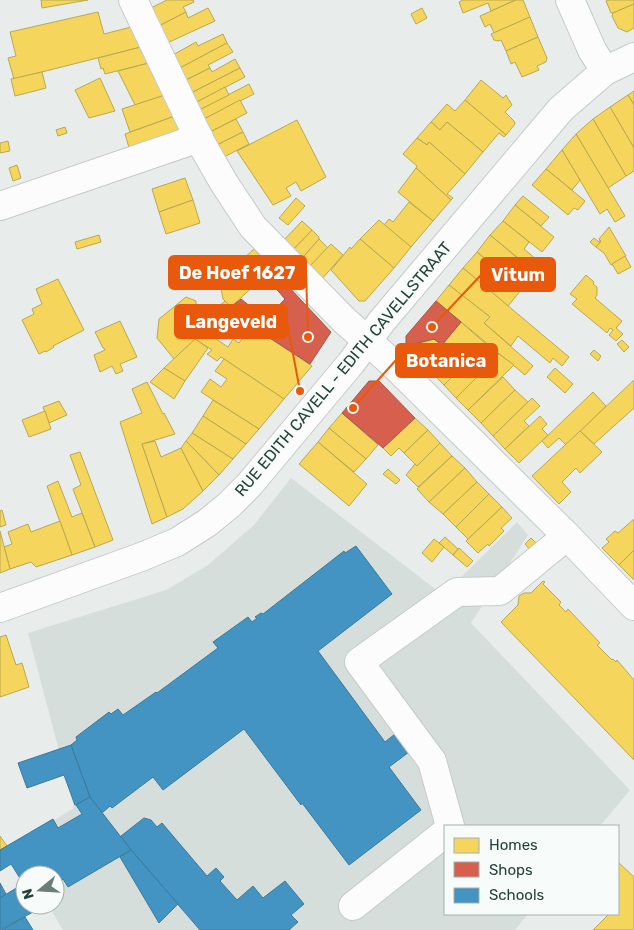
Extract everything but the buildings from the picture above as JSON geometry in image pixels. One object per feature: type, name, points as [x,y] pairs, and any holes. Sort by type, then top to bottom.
[{"type":"street","points":[[133,0],[199,138],[224,183],[253,227],[344,320],[367,340],[567,536],[634,606]]},
{"type":"street","points":[[570,0],[592,50],[605,71]]},
{"type":"street","name":"RUE EDITH CAVELL - EDITH CAVELLSTRAAT","points":[[0,608],[140,558],[177,542],[207,523],[229,505],[249,485],[351,363],[382,321],[561,109],[605,71],[634,57]]},
{"type":"street","points":[[0,206],[199,138]]},
{"type":"street","points":[[450,825],[432,761],[359,662],[457,592],[500,591],[567,536]]},
{"type":"street","points":[[353,906],[444,834]]},
{"type":"shaded area","points":[[291,478],[443,595],[517,522],[528,535],[471,623],[630,790],[601,825],[444,825],[444,915],[527,915],[515,930],[63,930],[54,915],[65,915],[65,865],[51,865],[37,831],[74,808],[28,633],[166,590],[208,565],[254,525]]},
{"type":"place","name":"Vitum","points":[[432,327]]},
{"type":"place","name":"De Hoef 1627","points":[[308,337]]},
{"type":"place","name":"Langeveld","points":[[300,391]]},
{"type":"place","name":"Botanica","points":[[353,408]]}]
